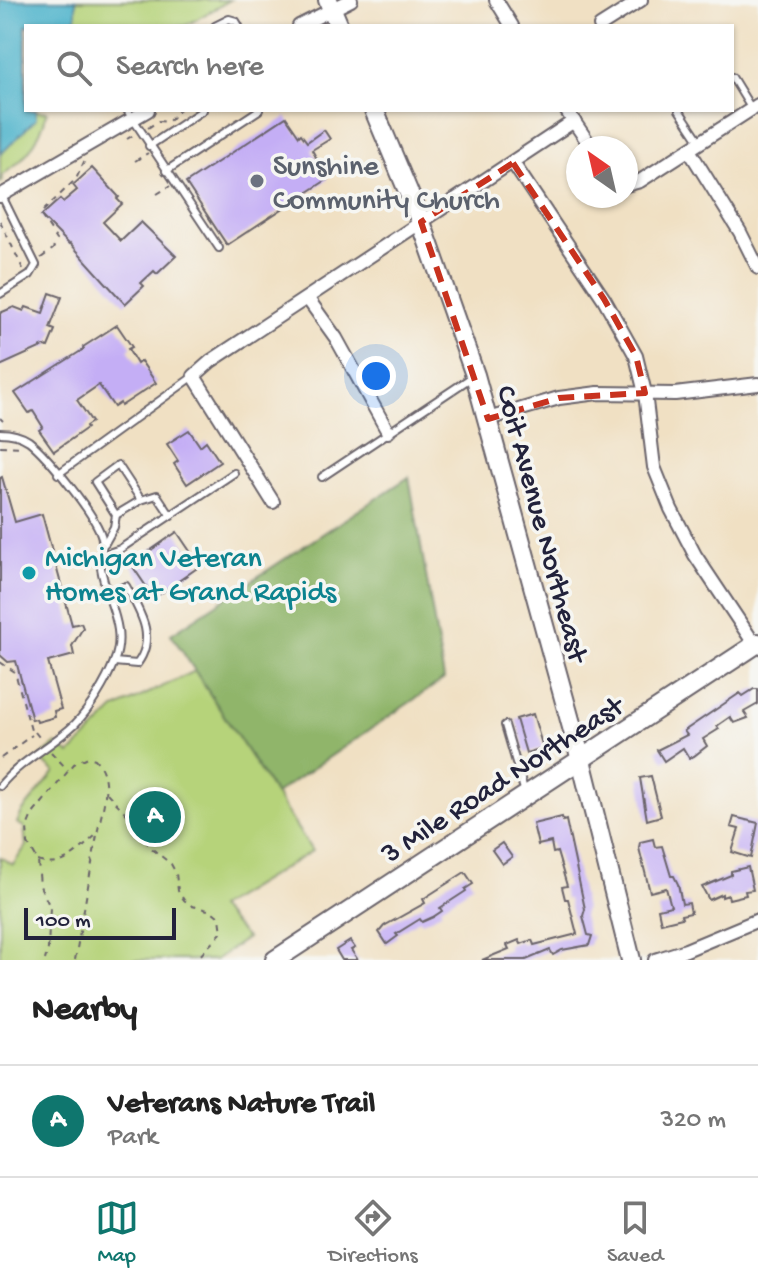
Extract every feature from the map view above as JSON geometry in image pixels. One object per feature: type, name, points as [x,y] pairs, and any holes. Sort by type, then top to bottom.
[{"type":"main road","name":"Coit Avenue Northeast","points":[[375,112],[421,222],[475,375],[581,760],[631,960]]},
{"type":"main road","name":"3 Mile Road Northeast","points":[[275,960],[298,953],[525,796],[756,644]]},
{"type":"street","points":[[304,24],[333,12],[351,0]]},
{"type":"street","points":[[496,0],[511,24]]},
{"type":"street","points":[[603,24],[641,0]]},
{"type":"street","points":[[638,182],[755,107]]},
{"type":"street","points":[[0,195],[130,115]]},
{"type":"street","points":[[273,502],[194,376],[211,361],[513,163],[570,116],[584,136]]},
{"type":"street","points":[[695,147],[758,268]]},
{"type":"street","points":[[513,163],[604,299],[636,356],[645,393],[654,467],[671,509],[695,555],[756,644]]},
{"type":"street","points":[[308,299],[336,338],[388,432]]},
{"type":"street","points":[[488,419],[559,398],[598,393],[675,394],[758,384]]},
{"type":"street","points":[[655,960],[758,920]]},
{"type":"lane","points":[[219,24],[229,19],[238,24]]},
{"type":"lane","points":[[734,80],[755,107]]},
{"type":"lane","points":[[151,148],[200,112]]},
{"type":"lane","points":[[166,171],[256,112]]},
{"type":"lane","points":[[680,112],[695,147]]},
{"type":"lane","points":[[130,115],[219,248]]},
{"type":"lane","points":[[0,195],[36,261],[36,268],[30,275],[0,294]]},
{"type":"lane","points":[[322,477],[475,375]]},
{"type":"lane","points":[[58,474],[194,376]]},
{"type":"lane","points":[[0,433],[21,437],[36,448],[95,522],[103,546]]},
{"type":"lane","points":[[0,786],[12,771],[75,724],[114,662],[119,632],[100,556],[114,527],[116,515],[95,482],[118,465],[141,500]]},
{"type":"lane","points":[[100,556],[120,549],[234,473]]},
{"type":"lane","points":[[116,515],[141,500],[157,495],[171,516]]},
{"type":"lane","points":[[108,593],[126,586],[147,626],[143,656],[137,664],[114,662]]},
{"type":"lane","points":[[505,725],[525,796]]},
{"type":"path","points":[[127,139],[158,121],[168,122],[177,112]]},
{"type":"path","points":[[135,161],[151,148]]},
{"type":"path","points":[[36,261],[53,249],[57,240],[40,214],[76,179],[84,157]]},
{"type":"path","points":[[157,194],[175,183]]},
{"type":"path","points":[[0,221],[23,270],[15,275]]},
{"type":"path","points":[[0,446],[36,448]]},
{"type":"path","points":[[0,662],[15,672],[32,734]]},
{"type":"path","points":[[1,758],[39,729]]},
{"type":"path","points":[[45,960],[50,907],[40,886],[38,861],[28,844],[29,821],[74,764],[88,757],[98,761],[104,773],[106,793],[75,960]]},
{"type":"path","points":[[106,793],[136,824],[150,847],[171,864],[176,873],[178,891],[184,900],[192,906],[212,911],[220,918],[223,927],[219,936],[196,960]]},
{"type":"path","points":[[38,861],[50,865],[61,863],[97,834]]},
{"type":"highlighted area","points":[[513,163],[604,299],[636,356],[645,393],[559,398],[488,419],[421,222]]},
{"type":"green space","points":[[0,0],[230,0],[188,24],[24,24],[24,112],[47,112],[30,149],[1,176],[3,181],[0,183]]},
{"type":"green space","points":[[409,477],[444,679],[275,794],[171,634]]},
{"type":"green space","points":[[195,671],[312,851],[218,908],[247,938],[215,960],[0,960],[0,857],[13,865],[26,846],[24,827],[17,823],[22,812],[55,772],[39,758],[56,744],[70,754],[115,709]]},
{"type":"water","points":[[0,0],[76,0],[76,24],[24,24],[24,112],[36,112],[36,119],[1,154]]},
{"type":"building","name":"Sunshine Community Church","points":[[286,117],[307,142],[324,130],[330,139],[312,150],[328,179],[227,245],[186,183]]},
{"type":"building","points":[[92,168],[122,204],[103,222],[121,241],[141,222],[176,256],[157,274],[154,271],[141,283],[144,286],[125,304],[41,216],[60,199],[63,202],[77,190],[73,185]]},
{"type":"building","points":[[50,293],[62,297],[50,328],[55,330],[48,347],[44,346],[0,366],[0,313],[14,307],[24,311],[26,307],[43,313]]},
{"type":"building","name":"Michigan Veteran Homes at Grand Rapids","points":[[117,325],[132,347],[128,349],[137,364],[141,361],[156,383],[121,406],[120,403],[114,407],[99,385],[77,400],[92,422],[54,451],[39,430],[43,427],[33,411],[29,413],[15,393]]},
{"type":"building","name":"Michigan Veteran Homes at Grand Rapids","points":[[189,430],[200,446],[206,441],[220,462],[187,484],[174,464],[178,461],[167,444]]},
{"type":"building","name":"Michigan Veteran Homes at Grand Rapids","points":[[2,477],[15,522],[42,514],[72,625],[81,623],[83,628],[72,646],[74,655],[48,662],[61,709],[54,711],[55,717],[37,722],[36,719],[32,720],[16,661],[8,662],[0,655]]},
{"type":"building","name":"Michigan Veteran Homes at Grand Rapids","points":[[177,532],[200,566],[154,598],[131,564]]},
{"type":"building","points":[[758,689],[758,704],[744,712],[748,718],[734,723],[730,717],[717,726],[719,729],[703,739],[707,746],[694,756],[689,758],[683,748],[664,761],[657,750],[687,735],[684,731],[740,693],[743,696]]},
{"type":"building","points":[[533,714],[543,748],[526,753],[516,719]]},
{"type":"building","points":[[651,776],[661,816],[647,820],[640,778]]},
{"type":"building","points":[[562,817],[563,821],[566,820],[585,909],[583,916],[588,935],[592,936],[589,945],[562,950],[553,955],[550,950],[526,960],[482,960],[509,949],[507,945],[519,940],[521,944],[532,940],[534,945],[577,934],[562,887],[567,886],[557,852],[553,853],[551,842],[538,845],[533,824]]},
{"type":"building","points":[[734,817],[758,823],[751,858],[732,852],[739,829],[731,827]]},
{"type":"building","points":[[653,839],[655,847],[662,846],[671,876],[678,884],[682,904],[689,903],[691,913],[661,923],[658,909],[671,906],[666,888],[650,892],[639,848],[640,842]]},
{"type":"building","points":[[502,843],[512,857],[502,864],[492,850]]},
{"type":"building","points":[[748,867],[753,890],[729,899],[728,895],[722,897],[722,894],[709,900],[702,887],[731,875],[731,871]]},
{"type":"building","points":[[465,872],[473,884],[466,891],[440,908],[442,911],[433,917],[422,922],[420,919],[396,934],[398,936],[387,944],[379,932],[384,926],[425,903],[423,899]]},
{"type":"building","points":[[350,941],[355,948],[351,950],[358,960],[342,960],[336,950]]},
{"type":"place","name":"Sunshine Community Church","points":[[257,181]]},
{"type":"place","name":"Michigan Veteran Homes at Grand Rapids","points":[[29,573]]},
{"type":"place","name":"Veterans Nature Trail","points":[[155,817]]}]
